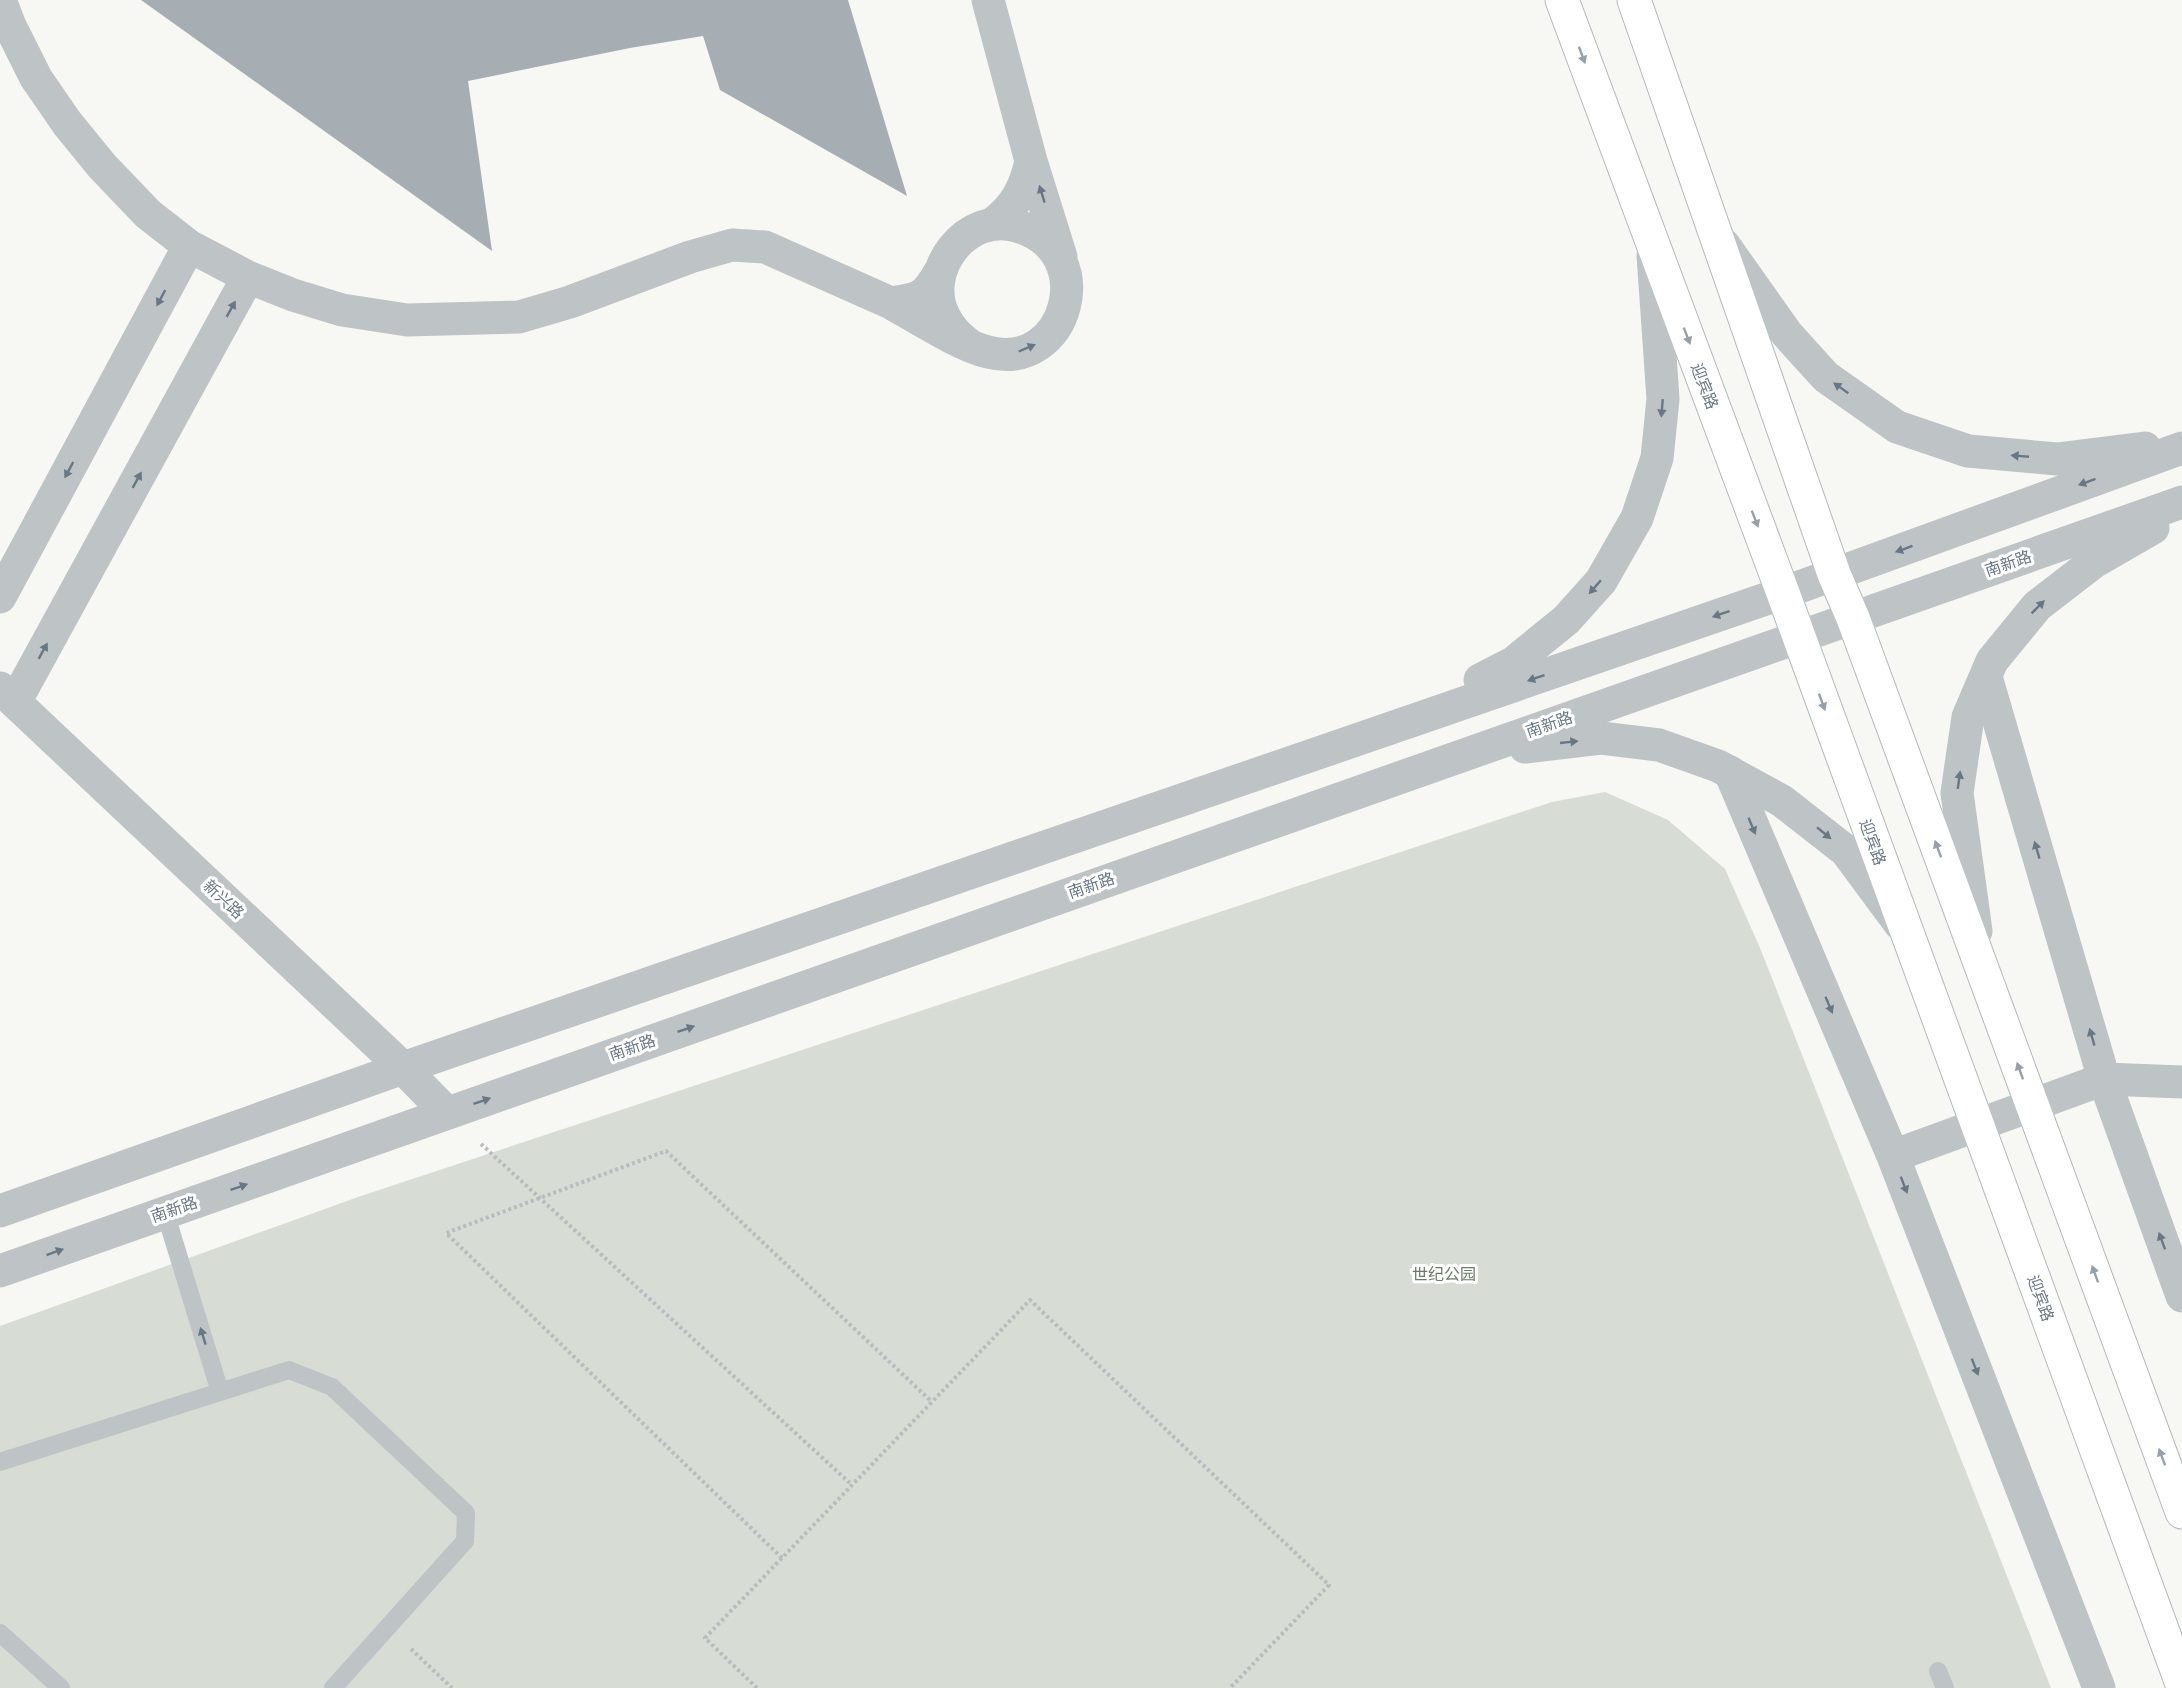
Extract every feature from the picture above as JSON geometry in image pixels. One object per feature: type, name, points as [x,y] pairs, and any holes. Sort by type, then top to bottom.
[{"type":"main road","name":"迎宾路","points":[[1562,0],[1783,593],[2182,1684]]},
{"type":"main road","points":[[1634,0],[1834,574],[1853,618],[2182,1512]]},
{"type":"street","points":[[0,0],[10,26],[36,78],[67,123],[102,166],[148,214],[189,246],[248,277],[293,295],[342,310],[407,320],[519,317],[570,302],[690,257],[732,245],[765,247],[891,303],[971,346],[989,352],[1008,354],[1028,349],[1044,339],[1057,325],[1065,308],[1068,289],[1065,270],[1031,162],[988,0]]},
{"type":"street","points":[[891,303],[919,299],[930,289],[948,253],[960,240],[1007,214],[1026,182],[1031,162]]},
{"type":"street","points":[[992,224],[1020,226],[1045,239],[1057,254],[1065,270]]},
{"type":"street","points":[[1718,236],[1786,334],[1826,377],[1897,427],[1968,452],[2057,459],[2182,442]]},
{"type":"street","points":[[1373,734],[1514,663],[1566,620],[1601,581],[1632,527],[1657,458],[1663,399],[1652,244]]},
{"type":"street","points":[[0,597],[189,246]]},
{"type":"street","points":[[939,273],[938,294],[943,315],[954,333],[971,346]]},
{"type":"street","points":[[8,695],[248,277]]},
{"type":"street","points":[[0,1211],[403,1068],[1783,593],[2182,448]]},
{"type":"street","name":"南新路","points":[[0,1271],[2182,502]]},
{"type":"street","points":[[1980,963],[1957,793],[1968,717],[1992,661],[2037,606],[2094,562],[2182,511]]},
{"type":"street","points":[[1986,677],[2104,1079],[2182,1296]]},
{"type":"street","name":"新兴路","points":[[8,695],[403,1068],[447,1113]]},
{"type":"street","points":[[1389,780],[1532,746],[1601,738],[1659,745],[1718,766],[1782,801],[1846,851],[1907,933]]},
{"type":"street","points":[[1730,772],[1893,1156],[2099,1688]]},
{"type":"street","points":[[1893,1156],[2104,1079],[2182,1082]]},
{"type":"lane","points":[[165,1212],[220,1392]]},
{"type":"lane","points":[[0,1462],[289,1370],[332,1387],[466,1513],[465,1541],[333,1688]]},
{"type":"lane","points":[[0,1633],[61,1688]]},
{"type":"lane","points":[[1938,1671],[1945,1688]]},
{"type":"path","points":[[447,1113],[852,1485]]},
{"type":"path","points":[[783,1557],[446,1233],[666,1151],[932,1402]]},
{"type":"path","points":[[757,1688],[705,1638],[1030,1299],[1329,1586],[1230,1688]]},
{"type":"path","points":[[388,1627],[452,1688]]},
{"type":"green space","name":"世纪公园","points":[[1605,792],[1668,820],[1725,869],[1760,948],[2051,1688],[0,1688],[0,1326],[361,1196],[1552,802]]},
{"type":"building","points":[[141,0],[848,0],[907,196],[720,90],[703,36],[630,48],[468,81],[492,251]]}]
